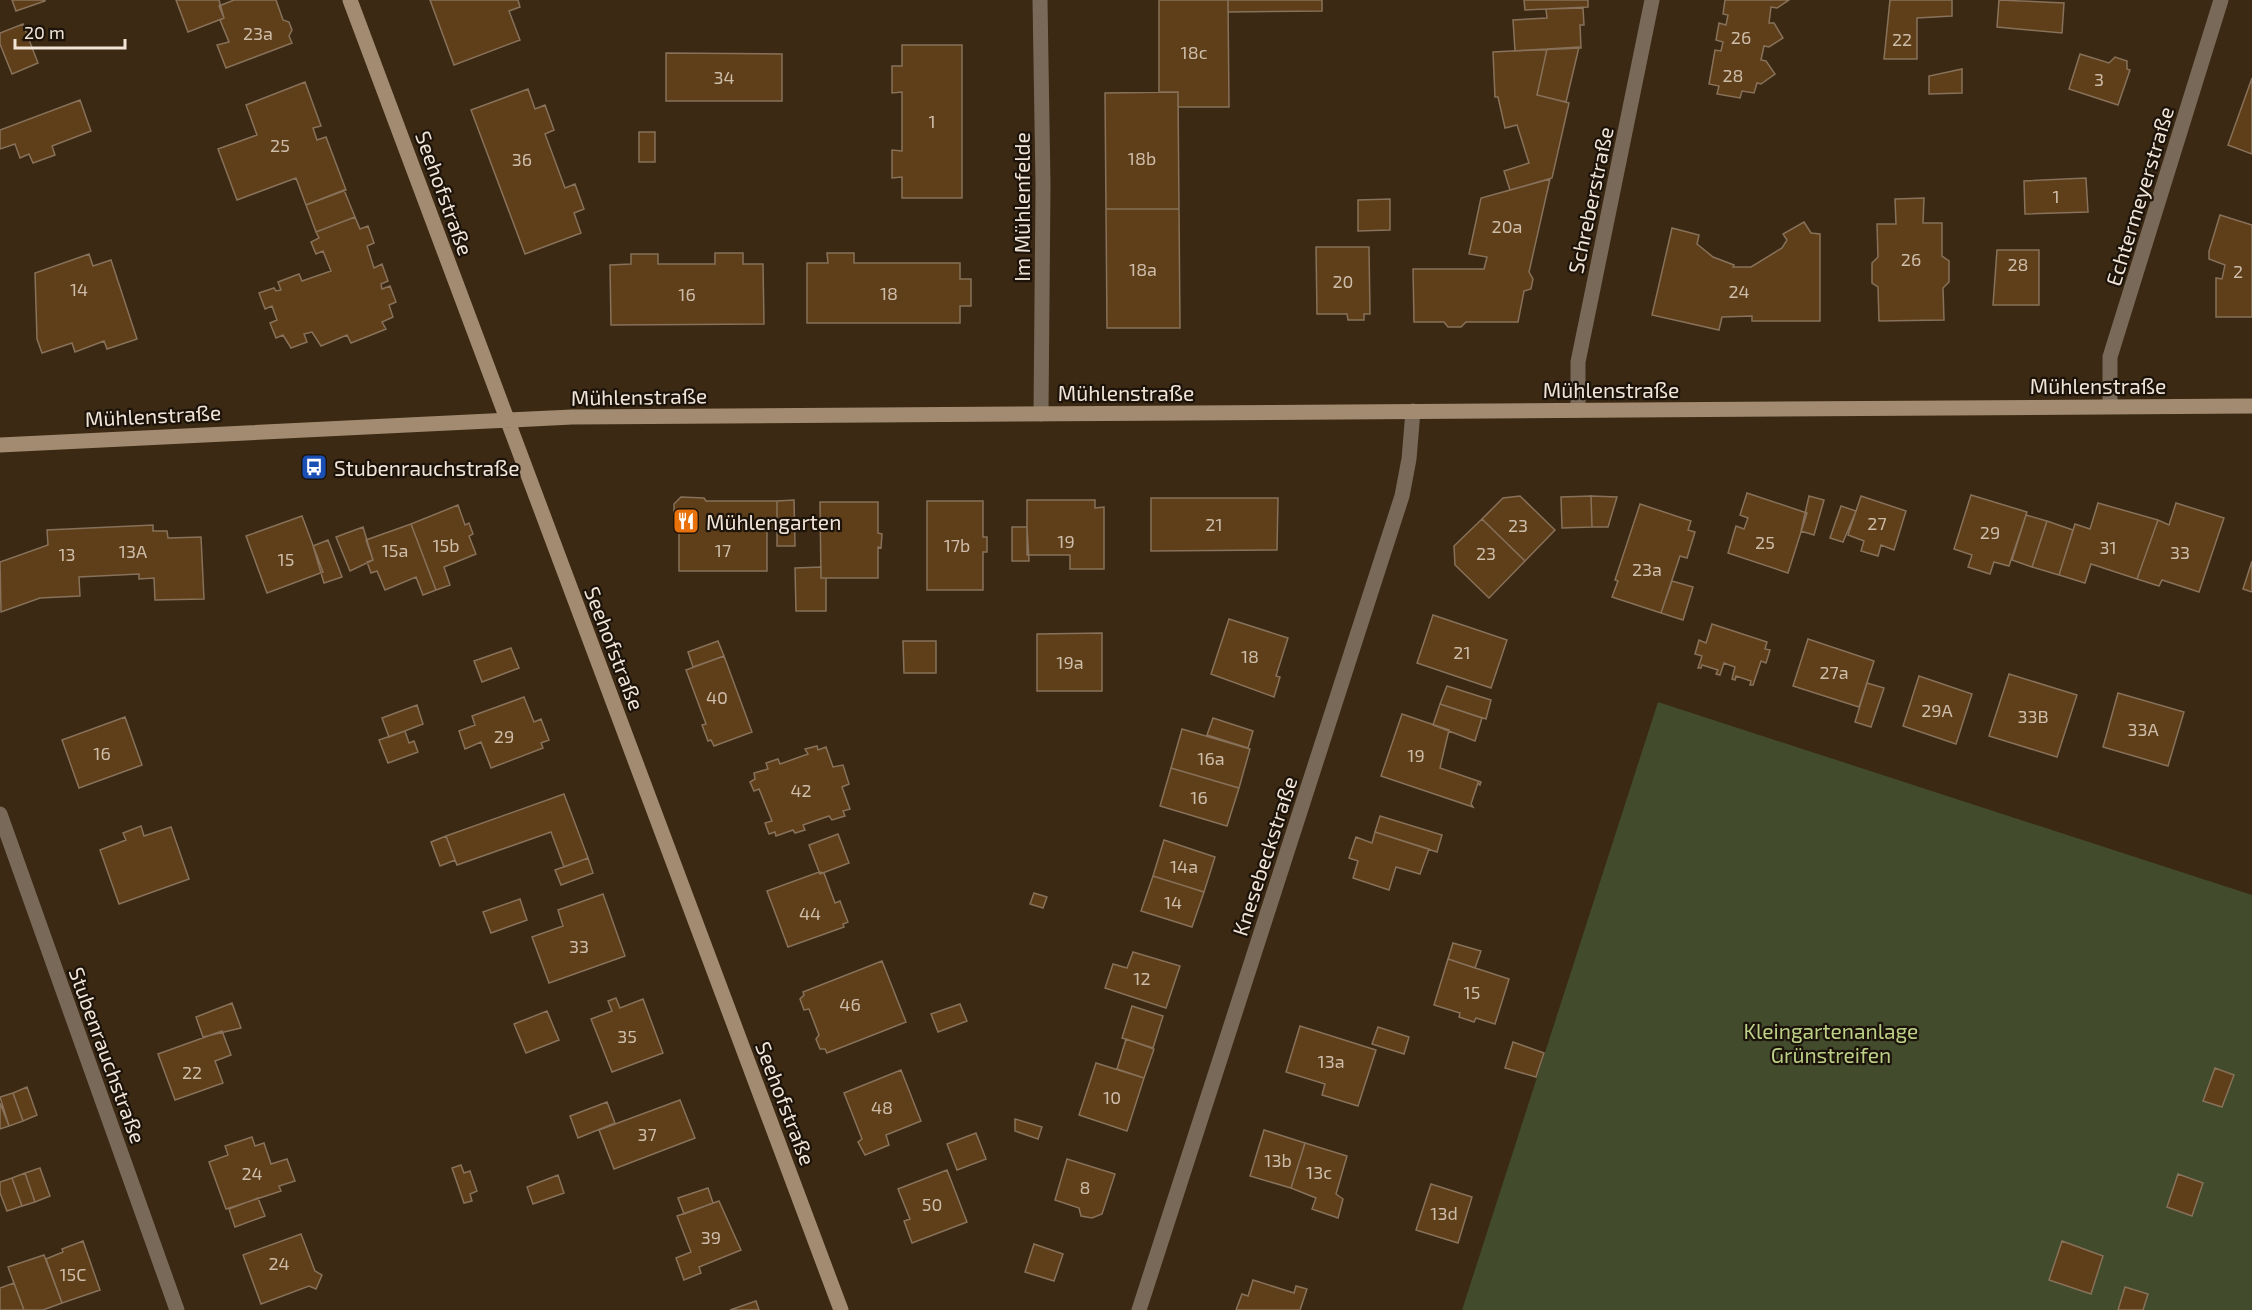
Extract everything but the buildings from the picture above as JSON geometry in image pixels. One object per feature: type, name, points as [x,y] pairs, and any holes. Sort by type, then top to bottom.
[{"type":"street","name":"Seehofstraße","points":[[350,0],[841,1310]]},
{"type":"street","name":"Im Mühlenfelde","points":[[1040,0],[1043,185],[1041,414]]},
{"type":"street","name":"Schreberstraße","points":[[1578,410],[1578,362],[1652,0]]},
{"type":"street","name":"Echtermeyerstraße","points":[[2110,406],[2110,357],[2221,0]]},
{"type":"street","name":"Mühlenstraße","points":[[0,445],[507,419],[2252,406]]},
{"type":"street","name":"Knesebeckstraße","points":[[1139,1310],[1402,496],[1409,459],[1413,411]]},
{"type":"street","name":"Stubenrauchstraße","points":[[0,814],[177,1310]]},
{"type":"green space","name":"Kleingartenanlage Grünstreifen","points":[[1658,702],[2252,895],[2252,1310],[1462,1310]]},
{"type":"place","name":"Stubenrauchstraße","points":[[314,467]]},
{"type":"place","name":"Mühlengarten","points":[[686,521]]}]
